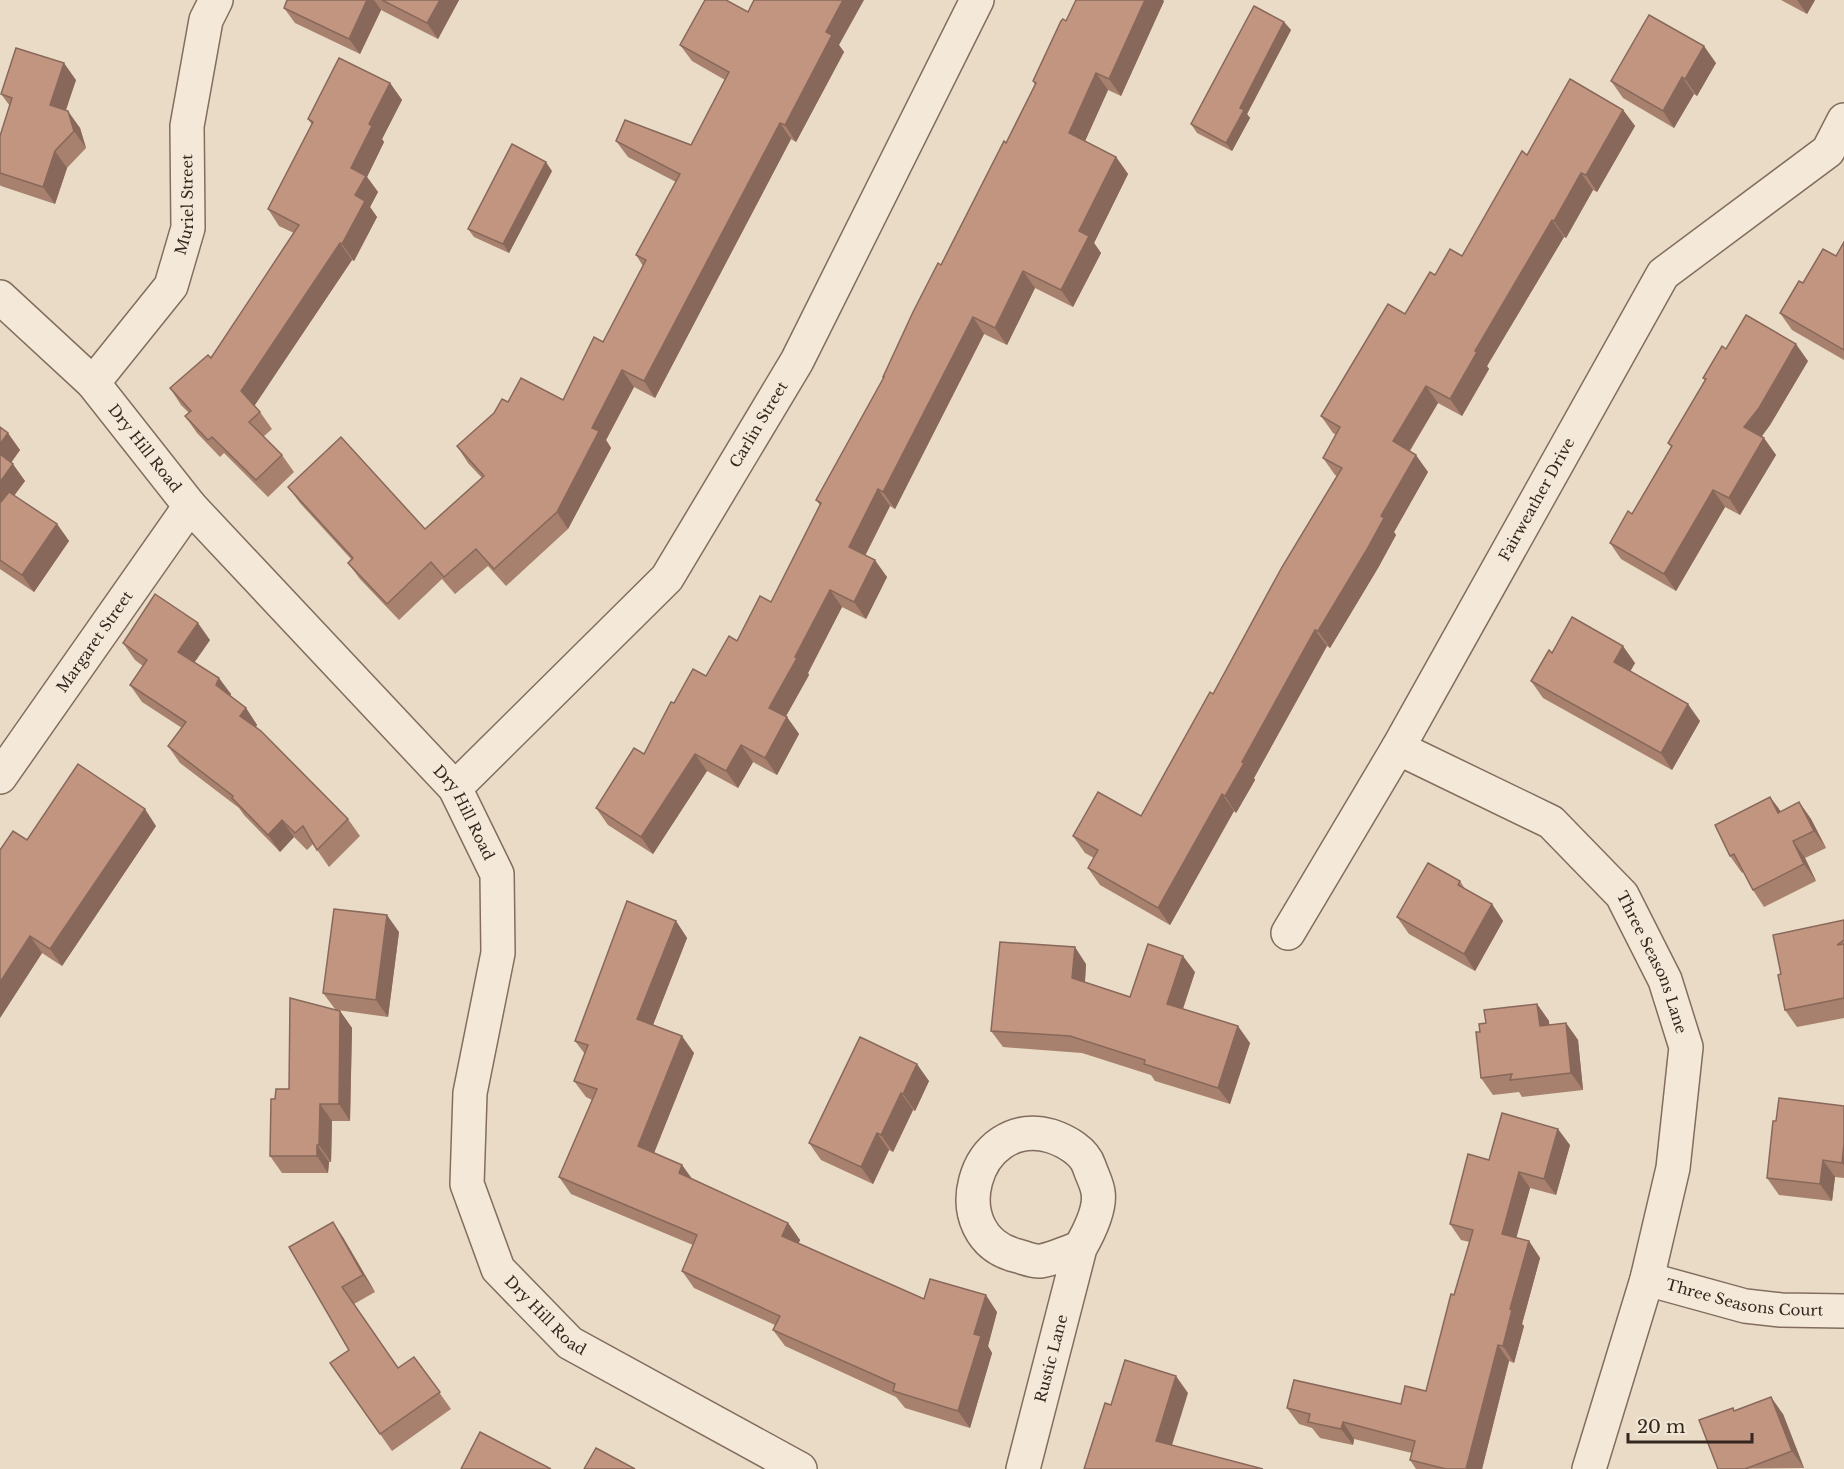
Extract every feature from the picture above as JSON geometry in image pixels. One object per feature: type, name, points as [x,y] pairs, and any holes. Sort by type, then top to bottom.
[{"type":"street","name":"Muriel Street","points":[[93,383],[171,285],[188,228],[187,126],[206,20],[216,0]]},
{"type":"street","name":"Carlin Street","points":[[455,788],[667,578],[797,361],[977,0]]},
{"type":"street","name":"Fairweather Drive","points":[[1288,933],[1398,748],[1663,274],[1828,151],[1844,120]]},
{"type":"street","name":"Dry Hill Road","points":[[0,297],[93,383],[190,506],[455,788],[497,874],[498,953],[470,1093],[467,1184],[498,1269],[570,1343],[800,1469]]},
{"type":"street","name":"Margaret Street","points":[[0,777],[190,506]]},
{"type":"street","name":"Three Seasons Lane","points":[[1398,748],[1551,822],[1622,895],[1665,980],[1686,1047],[1673,1168],[1647,1279],[1589,1469]]},
{"type":"street","name":"Rustic Lane","points":[[1023,1469],[1080,1248]]},
{"type":"street","name":"Three Seasons Court","points":[[1647,1279],[1745,1306],[1781,1310],[1844,1311]]},
{"type":"building","points":[[287,0],[367,0],[349,39],[284,8]]},
{"type":"building","points":[[382,0],[440,0],[427,23]]},
{"type":"building","points":[[705,0],[726,0],[748,12],[754,0],[843,0],[826,32],[832,35],[785,125],[780,123],[644,381],[622,370],[592,428],[599,431],[557,512],[494,569],[476,549],[444,577],[431,562],[387,604],[348,563],[353,558],[288,487],[341,437],[425,529],[484,476],[457,446],[494,413],[502,399],[508,402],[521,378],[563,400],[594,337],[603,342],[646,260],[636,255],[680,174],[616,141],[625,120],[691,145],[729,72],[680,45]]},
{"type":"building","points":[[1076,0],[1145,0],[1109,79],[1096,73],[1069,133],[1116,157],[1079,231],[1089,236],[1061,290],[1023,271],[995,328],[973,317],[883,492],[878,489],[849,547],[875,560],[854,602],[830,590],[795,657],[797,658],[769,708],[787,717],[765,758],[741,745],[726,771],[695,754],[641,837],[596,808],[634,748],[644,754],[671,702],[674,703],[693,669],[706,676],[729,636],[737,641],[760,596],[771,602],[821,503],[816,500],[884,377],[938,263],[941,265],[1004,141],[1006,143],[1036,83],[1033,81],[1061,21],[1063,19],[1066,21]]},
{"type":"building","points":[[1254,6],[1284,22],[1240,108],[1244,110],[1226,143],[1191,124]]},
{"type":"building","points":[[1649,15],[1704,46],[1685,79],[1682,77],[1663,111],[1611,81]]},
{"type":"building","points":[[16,48],[64,63],[50,105],[68,111],[74,131],[55,151],[43,187],[0,173],[0,136],[12,98],[1,94]]},
{"type":"building","points":[[339,58],[390,83],[369,124],[372,126],[351,168],[366,176],[355,195],[365,201],[342,244],[340,243],[241,391],[260,412],[249,422],[282,455],[256,480],[212,437],[208,440],[185,416],[191,411],[170,388],[208,355],[211,358],[299,225],[268,209],[313,122],[308,119]]},
{"type":"building","points":[[1570,79],[1623,110],[1586,175],[1581,173],[1554,221],[1552,220],[1475,351],[1477,352],[1450,399],[1426,386],[1393,441],[1416,455],[1381,516],[1384,518],[1366,551],[1318,631],[1315,630],[1242,762],[1244,763],[1225,796],[1222,794],[1158,908],[1088,868],[1098,850],[1073,836],[1098,792],[1141,816],[1210,692],[1213,694],[1282,567],[1342,468],[1323,458],[1340,427],[1321,416],[1388,304],[1405,314],[1430,272],[1435,275],[1450,249],[1462,256],[1522,151],[1527,155]]},
{"type":"building","points":[[512,144],[546,162],[503,244],[468,229]]},
{"type":"building","points":[[1844,242],[1844,350],[1780,313],[1799,281],[1803,283],[1823,249],[1836,256]]},
{"type":"building","points":[[1746,315],[1796,344],[1759,408],[1744,427],[1764,438],[1729,498],[1713,490],[1664,574],[1610,543],[1628,511],[1632,514],[1672,446],[1668,443],[1706,379],[1703,378],[1722,346],[1726,349]]},
{"type":"building","points":[[0,427],[8,433],[0,444]]},
{"type":"building","points":[[0,454],[13,464],[0,482]]},
{"type":"building","points":[[9,492],[57,524],[22,575],[0,560],[0,503]]},
{"type":"building","points":[[155,594],[198,623],[178,652],[219,678],[216,685],[246,708],[240,716],[261,731],[348,819],[317,850],[303,826],[295,833],[282,820],[268,835],[232,798],[233,796],[168,746],[186,722],[130,685],[147,660],[123,643]]},
{"type":"building","points":[[1572,617],[1623,646],[1614,662],[1688,704],[1661,753],[1531,681],[1549,650],[1552,653]]},
{"type":"building","points":[[78,764],[145,809],[50,949],[30,936],[0,982],[0,850],[13,831],[27,840]]},
{"type":"building","points":[[1770,797],[1778,813],[1799,802],[1814,831],[1793,841],[1804,864],[1753,890],[1734,854],[1730,856],[1715,825]]},
{"type":"building","points":[[1428,863],[1460,881],[1458,885],[1492,904],[1464,954],[1397,917]]},
{"type":"building","points":[[627,901],[676,921],[637,1019],[682,1036],[638,1146],[682,1165],[679,1173],[788,1223],[782,1236],[924,1299],[930,1279],[986,1295],[974,1334],[981,1336],[958,1411],[893,1391],[895,1384],[773,1330],[780,1316],[682,1271],[697,1235],[559,1177],[597,1089],[574,1081],[588,1045],[575,1041]]},
{"type":"building","points":[[334,909],[387,915],[376,1000],[323,993]]},
{"type":"building","points":[[1844,920],[1844,940],[1837,945],[1844,944],[1844,998],[1785,1010],[1773,935]]},
{"type":"building","points":[[1000,942],[1075,947],[1072,978],[1130,997],[1148,944],[1183,956],[1167,1004],[1238,1026],[1218,1088],[1144,1064],[1145,1060],[1070,1036],[991,1031]]},
{"type":"building","points":[[290,998],[340,1011],[339,1104],[320,1104],[317,1156],[270,1156],[271,1099],[275,1099],[276,1089],[289,1089]]},
{"type":"building","points":[[1537,1004],[1540,1026],[1566,1023],[1571,1073],[1510,1080],[1512,1074],[1481,1078],[1476,1032],[1480,1032],[1479,1024],[1486,1023],[1484,1010]]},
{"type":"building","points":[[860,1037],[917,1064],[881,1135],[877,1133],[861,1167],[809,1143]]},
{"type":"building","points":[[1779,1098],[1844,1106],[1842,1163],[1823,1160],[1820,1184],[1767,1178],[1773,1121],[1776,1121]]},
{"type":"building","points":[[1502,1113],[1558,1129],[1544,1179],[1519,1172],[1502,1234],[1529,1241],[1510,1309],[1512,1310],[1503,1346],[1498,1345],[1466,1469],[1446,1469],[1410,1460],[1415,1441],[1343,1422],[1341,1429],[1308,1422],[1310,1414],[1287,1408],[1294,1380],[1401,1404],[1405,1386],[1426,1391],[1451,1294],[1454,1295],[1473,1230],[1450,1224],[1468,1154],[1489,1160]]},
{"type":"building","points":[[333,1222],[363,1275],[342,1287],[398,1368],[414,1357],[440,1392],[380,1434],[330,1363],[349,1350],[289,1247]]},
{"type":"building","points":[[1125,1360],[1176,1376],[1156,1441],[1263,1469],[1084,1469],[1105,1403],[1111,1405]]},
{"type":"building","points":[[1771,1397],[1792,1451],[1745,1469],[1718,1469],[1699,1420],[1733,1408],[1734,1411]]},
{"type":"building","points":[[480,1432],[551,1469],[461,1469]]},
{"type":"building","points":[[596,1448],[635,1469],[584,1469]]}]
